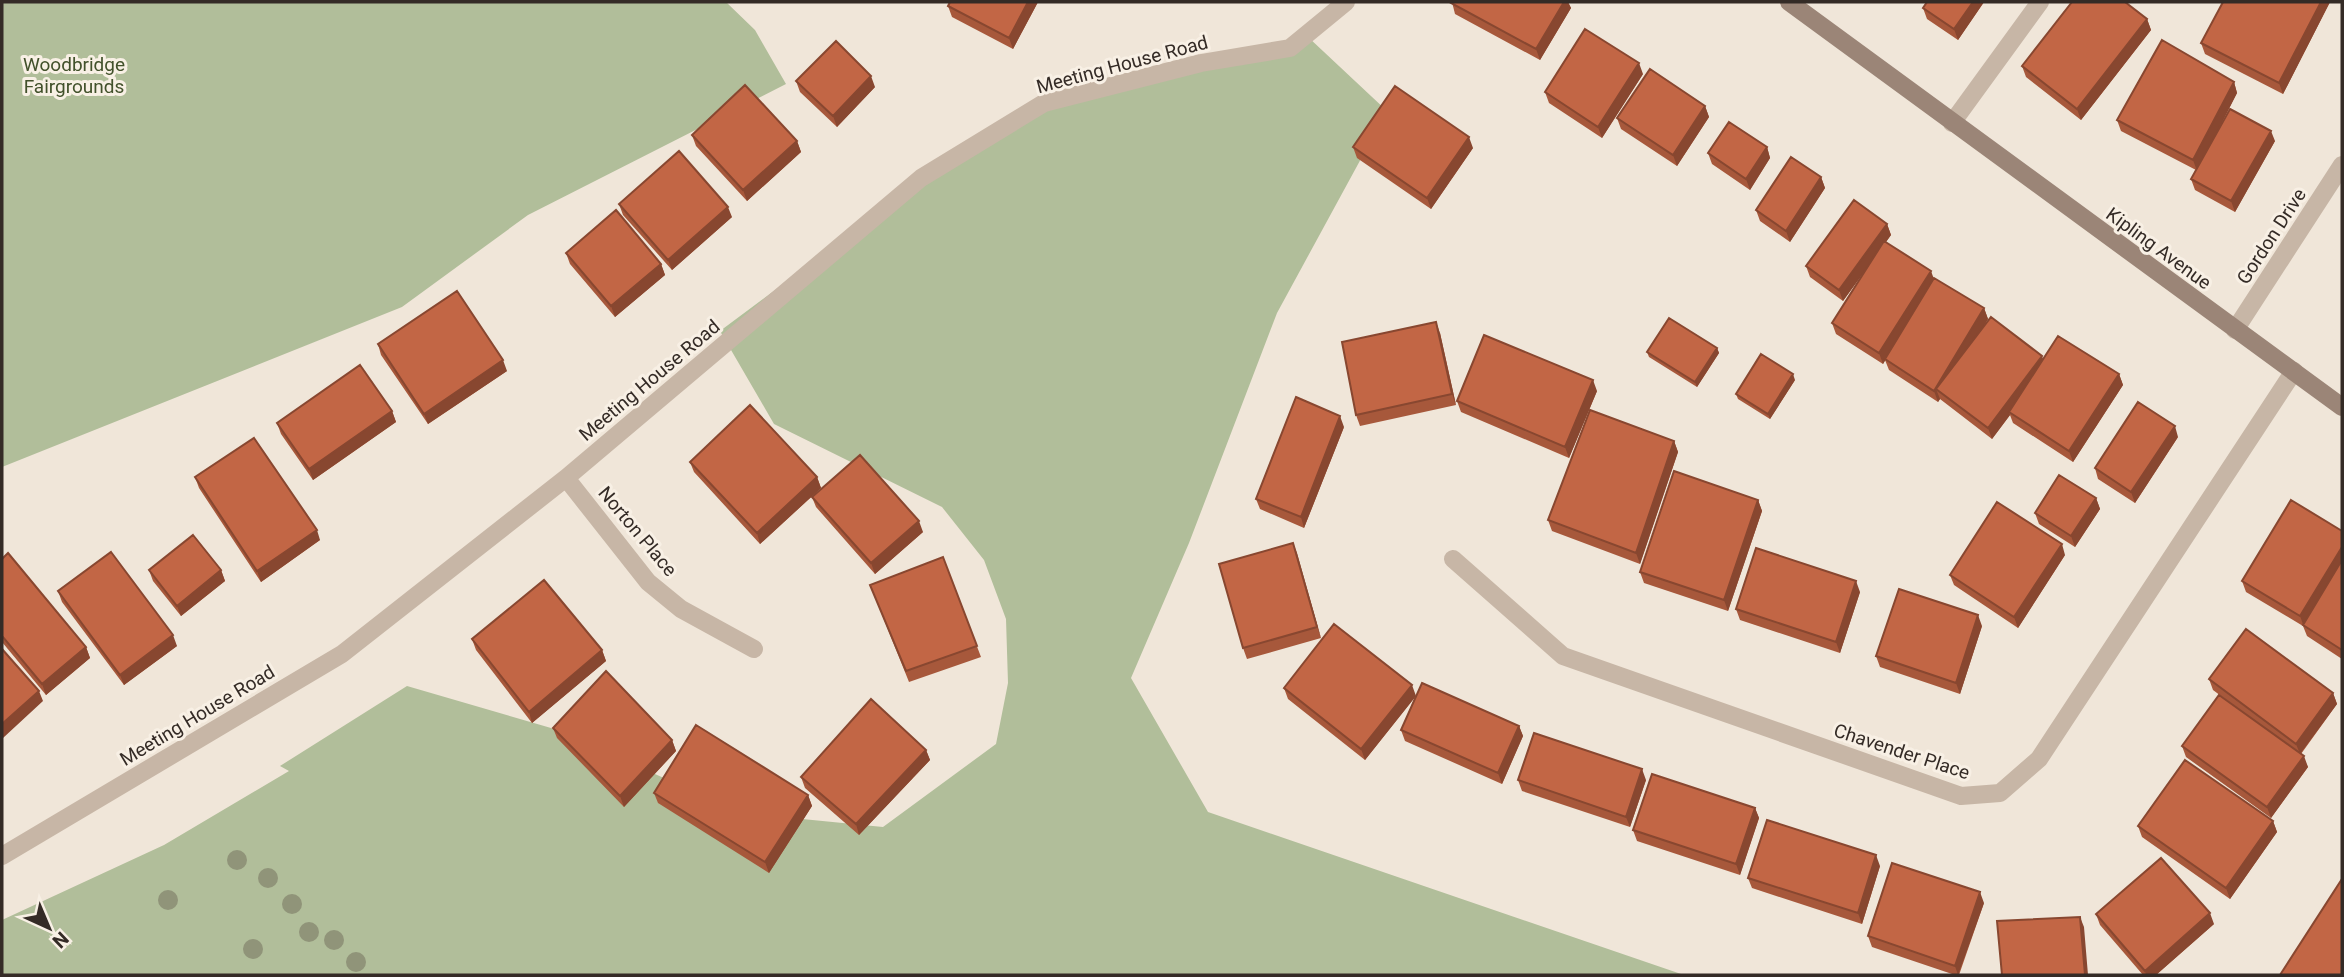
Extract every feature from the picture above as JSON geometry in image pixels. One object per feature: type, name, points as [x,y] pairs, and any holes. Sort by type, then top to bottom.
[{"type":"street","name":"Meeting House Road","points":[[2,856],[342,654],[566,478],[921,178],[1044,103],[1201,62],[1290,48],[1346,2]]},
{"type":"street","name":"Kipling Avenue","points":[[1789,2],[2342,407]]},
{"type":"street","points":[[1952,123],[2040,2]]},
{"type":"street","name":"Gordon Drive","points":[[2235,330],[2342,165]]},
{"type":"street","name":"Chavender Place","points":[[1453,559],[1563,656],[1961,796],[2000,793],[2039,759],[2294,371]]},
{"type":"street","name":"Norton Place","points":[[566,478],[648,582],[681,609],[754,649]]},
{"type":"green space","name":"Woodbridge Fairgrounds","points":[[2,2],[726,2],[755,30],[786,84],[528,215],[402,307],[2,467]]},
{"type":"green space","points":[[1308,37],[1387,111],[1277,313],[1189,543],[1131,678],[1208,812],[1684,975],[2,975],[2,920],[164,845],[289,771],[280,766],[407,686],[551,728],[743,813],[883,827],[996,744],[1008,683],[1006,619],[984,560],[942,507],[774,424],[720,331],[1012,114]]},
{"type":"building","points":[[950,2],[1028,2],[1009,38],[948,6]]},
{"type":"building","points":[[1452,2],[1564,2],[1536,49]]},
{"type":"building","points":[[1927,2],[1973,2],[1954,29],[1923,8]]},
{"type":"building","points":[[2072,2],[2125,2],[2147,19],[2077,109],[2022,66]]},
{"type":"building","points":[[2223,2],[2321,2],[2279,83],[2201,43]]},
{"type":"building","points":[[1585,29],[1639,63],[1598,127],[1545,92]]},
{"type":"building","points":[[2162,40],[2234,82],[2193,160],[2117,120]]},
{"type":"building","points":[[836,41],[871,76],[833,116],[796,81]]},
{"type":"building","points":[[1650,69],[1705,106],[1673,155],[1617,118]]},
{"type":"building","points":[[745,85],[797,141],[743,190],[692,135]]},
{"type":"building","points":[[1395,86],[1469,137],[1427,198],[1353,147]]},
{"type":"building","points":[[2230,109],[2271,131],[2231,201],[2191,179]]},
{"type":"building","points":[[1729,122],[1767,147],[1746,179],[1708,153]]},
{"type":"building","points":[[679,151],[728,207],[668,260],[619,204]]},
{"type":"building","points":[[1791,157],[1821,177],[1786,231],[1756,210]]},
{"type":"building","points":[[1854,200],[1887,224],[1839,290],[1806,266]]},
{"type":"building","points":[[616,210],[661,264],[611,306],[566,253]]},
{"type":"building","points":[[1884,241],[1931,271],[1879,353],[1832,323]]},
{"type":"building","points":[[1934,278],[1984,308],[1934,391],[1885,359]]},
{"type":"building","points":[[457,291],[503,360],[424,414],[378,344]]},
{"type":"building","points":[[1991,317],[2042,356],[1988,428],[1936,389]]},
{"type":"building","points":[[1669,318],[1717,348],[1695,382],[1647,352]]},
{"type":"building","points":[[1436,322],[1452,394],[1356,415],[1342,342]]},
{"type":"building","points":[[1484,335],[1593,380],[1565,447],[1457,401]]},
{"type":"building","points":[[2058,336],[2119,374],[2069,451],[2009,412]]},
{"type":"building","points":[[1761,354],[1793,374],[1768,414],[1736,394]]},
{"type":"building","points":[[360,365],[392,411],[309,469],[277,423]]},
{"type":"building","points":[[1296,397],[1340,416],[1301,517],[1256,499]]},
{"type":"building","points":[[2138,402],[2175,426],[2131,492],[2095,468]]},
{"type":"building","points":[[750,405],[817,477],[757,533],[690,462]]},
{"type":"building","points":[[1590,410],[1674,441],[1636,553],[1548,520]]},
{"type":"building","points":[[254,438],[317,530],[257,571],[195,477]]},
{"type":"building","points":[[860,455],[919,521],[871,563],[812,497]]},
{"type":"building","points":[[1674,471],[1758,500],[1724,600],[1640,572]]},
{"type":"building","points":[[2059,475],[2096,498],[2071,536],[2035,513]]},
{"type":"building","points":[[2291,500],[2342,531],[2342,547],[2300,616],[2242,581]]},
{"type":"building","points":[[1997,502],[2062,544],[2014,617],[1950,575]]},
{"type":"building","points":[[193,535],[221,570],[177,606],[149,570]]},
{"type":"building","points":[[1293,543],[1317,627],[1243,648],[1219,564]]},
{"type":"building","points":[[1756,548],[1856,581],[1836,642],[1736,609]]},
{"type":"building","points":[[111,552],[173,635],[120,675],[58,591]]},
{"type":"building","points":[[8,553],[86,647],[42,684],[2,636],[2,559]]},
{"type":"building","points":[[943,557],[977,646],[906,671],[870,585]]},
{"type":"building","points":[[2342,560],[2342,650],[2303,625]]},
{"type":"building","points":[[544,580],[602,650],[529,712],[472,639]]},
{"type":"building","points":[[1899,589],[1978,615],[1956,683],[1876,656]]},
{"type":"building","points":[[1334,624],[1412,685],[1361,749],[1284,688]]},
{"type":"building","points":[[2246,629],[2333,693],[2296,744],[2209,679]]},
{"type":"building","points":[[2,649],[39,691],[2,724]]},
{"type":"building","points":[[606,671],[672,740],[620,796],[553,728]]},
{"type":"building","points":[[1422,683],[1519,726],[1498,773],[1401,730]]},
{"type":"building","points":[[2219,695],[2304,756],[2267,807],[2182,746]]},
{"type":"building","points":[[871,699],[926,750],[856,824],[801,777]]},
{"type":"building","points":[[696,725],[808,795],[765,862],[654,793]]},
{"type":"building","points":[[1534,733],[1642,769],[1626,817],[1518,780]]},
{"type":"building","points":[[2185,760],[2273,821],[2226,888],[2138,826]]},
{"type":"building","points":[[1652,774],[1755,808],[1736,864],[1633,830]]},
{"type":"building","points":[[1767,820],[1876,855],[1858,913],[1748,878]]},
{"type":"building","points":[[2161,858],[2210,913],[2145,971],[2096,914]]},
{"type":"building","points":[[1892,863],[1980,892],[1955,966],[1868,936]]},
{"type":"building","points":[[2342,879],[2342,975],[2280,975]]},
{"type":"building","points":[[2080,917],[2085,975],[2002,975],[1997,921]]}]
